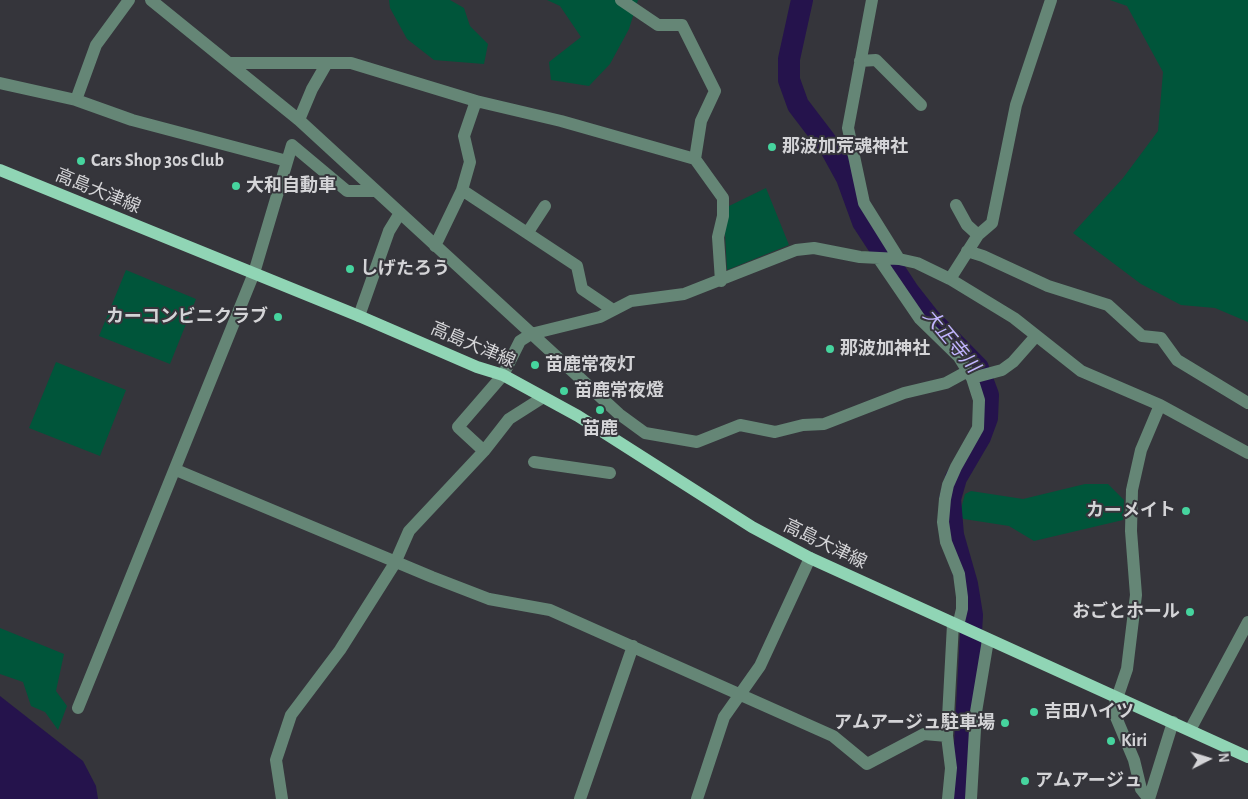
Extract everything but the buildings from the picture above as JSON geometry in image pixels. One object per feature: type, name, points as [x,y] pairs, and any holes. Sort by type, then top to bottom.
[{"type":"main road","name":"高島大津線","points":[[0,170],[359,316],[477,367],[503,375],[578,416],[752,527],[810,558],[983,638]]},
{"type":"main road","points":[[983,638],[1248,757]]},
{"type":"street","points":[[76,100],[96,45],[129,0]]},
{"type":"street","points":[[151,0],[299,120],[619,414],[645,433],[698,442],[740,426],[775,432],[803,425],[824,424],[904,393],[972,376],[990,375],[1002,370],[1013,362],[1036,336]]},
{"type":"street","points":[[620,0],[658,24],[682,25],[715,91],[702,121],[695,159]]},
{"type":"street","points":[[872,0],[848,128],[850,147],[864,203],[889,259],[920,320],[959,357],[972,376],[979,400],[978,428],[948,485],[943,522],[946,542],[960,574],[962,609],[958,626],[947,736],[951,768],[948,799]]},
{"type":"street","points":[[950,278],[966,251],[992,223],[1016,105],[1050,0]]},
{"type":"street","points":[[860,61],[876,60],[921,105]]},
{"type":"street","points":[[230,63],[351,63],[476,101],[570,124],[695,159],[723,198],[723,216],[718,237],[721,281]]},
{"type":"street","points":[[299,120],[312,89],[327,63]]},
{"type":"street","points":[[0,83],[76,100],[132,120],[287,161]]},
{"type":"street","points":[[436,246],[462,190],[470,162],[464,136],[476,101]]},
{"type":"street","points":[[78,708],[176,470],[254,273],[292,145],[347,191],[375,191]]},
{"type":"street","points":[[462,190],[577,266],[582,289],[613,310]]},
{"type":"street","points":[[956,205],[967,225],[978,236]]},
{"type":"street","points":[[528,232],[545,206]]},
{"type":"street","points":[[359,316],[389,231],[400,213]]},
{"type":"street","points":[[484,451],[458,427],[503,375],[520,342],[531,334],[600,317],[631,301],[684,294],[796,250],[814,248],[917,263],[950,278],[1014,318],[1081,371],[1160,405],[1248,452]]},
{"type":"street","points":[[966,251],[983,256],[1057,289],[1108,306],[1142,336],[1160,338],[1177,360],[1248,403]]},
{"type":"street","points":[[282,799],[276,760],[291,715],[340,650],[394,563],[409,531],[484,451],[509,419],[542,398]]},
{"type":"street","points":[[1149,799],[1141,789],[1134,760],[1113,710],[1126,669],[1136,595],[1130,531],[1132,490],[1141,450],[1160,405]]},
{"type":"street","points":[[534,462],[610,473]]},
{"type":"street","points":[[176,470],[394,563],[489,599],[550,610],[740,693],[832,736],[867,764],[924,734],[947,736]]},
{"type":"street","points":[[697,799],[724,717],[760,666],[810,558]]},
{"type":"street","points":[[1190,730],[1248,622]]},
{"type":"street","points":[[971,799],[983,638]]},
{"type":"street","points":[[580,799],[633,646]]},
{"type":"street","points":[[1149,799],[1173,722]]},
{"type":"green space","points":[[389,0],[450,0],[464,8],[470,26],[488,44],[484,64],[434,60],[407,39],[390,8]]},
{"type":"green space","points":[[547,0],[638,0],[629,29],[610,64],[589,86],[551,80],[549,62],[581,37],[560,6]]},
{"type":"green space","points":[[1110,0],[1248,0],[1248,322],[1215,308],[1181,305],[1141,284],[1073,233],[1123,178],[1158,131],[1163,72],[1127,6]]},
{"type":"green space","points":[[766,188],[789,245],[727,270],[725,233],[729,206]]},
{"type":"green space","points":[[126,270],[196,299],[170,364],[99,336]]},
{"type":"green space","points":[[56,362],[126,390],[100,456],[29,428]]},
{"type":"green space","points":[[1085,484],[1108,484],[1124,500],[1123,520],[1034,541],[1009,526],[964,519],[959,516],[965,494],[971,491],[1023,499]]},
{"type":"green space","points":[[0,628],[64,654],[56,691],[67,706],[58,730],[45,712],[31,706],[23,682],[0,674]]},
{"type":"shaded area","points":[[0,696],[83,761],[96,786],[98,799],[0,799]]},
{"type":"waterway","name":"大正寺川","points":[[802,0],[789,59],[789,80],[798,105],[830,147],[847,178],[863,222],[908,291],[930,319],[978,368],[988,395],[987,418],[980,437],[956,478],[950,499],[953,535],[967,584],[972,615],[962,799]]},
{"type":"place","name":"那波加荒魂神社","points":[[772,147]]},
{"type":"place","name":"Cars Shop 30s Club","points":[[81,161]]},
{"type":"place","name":"大和自動車","points":[[236,186]]},
{"type":"place","name":"しげたろう","points":[[350,269]]},
{"type":"place","name":"カーコンビニクラブ","points":[[278,317]]},
{"type":"place","name":"那波加神社","points":[[830,349]]},
{"type":"place","name":"苗鹿常夜灯","points":[[535,365]]},
{"type":"place","name":"苗鹿常夜燈","points":[[564,391]]},
{"type":"place","name":"苗鹿","points":[[600,410]]},
{"type":"place","name":"カーメイト","points":[[1186,511]]},
{"type":"place","name":"おごとホール","points":[[1190,612]]},
{"type":"place","name":"吉田ハイツ","points":[[1034,712]]},
{"type":"place","name":"アムアージュ駐車場","points":[[1005,723]]},
{"type":"place","name":"Kiri","points":[[1111,741]]},
{"type":"place","name":"アムアージュ","points":[[1025,781]]}]
